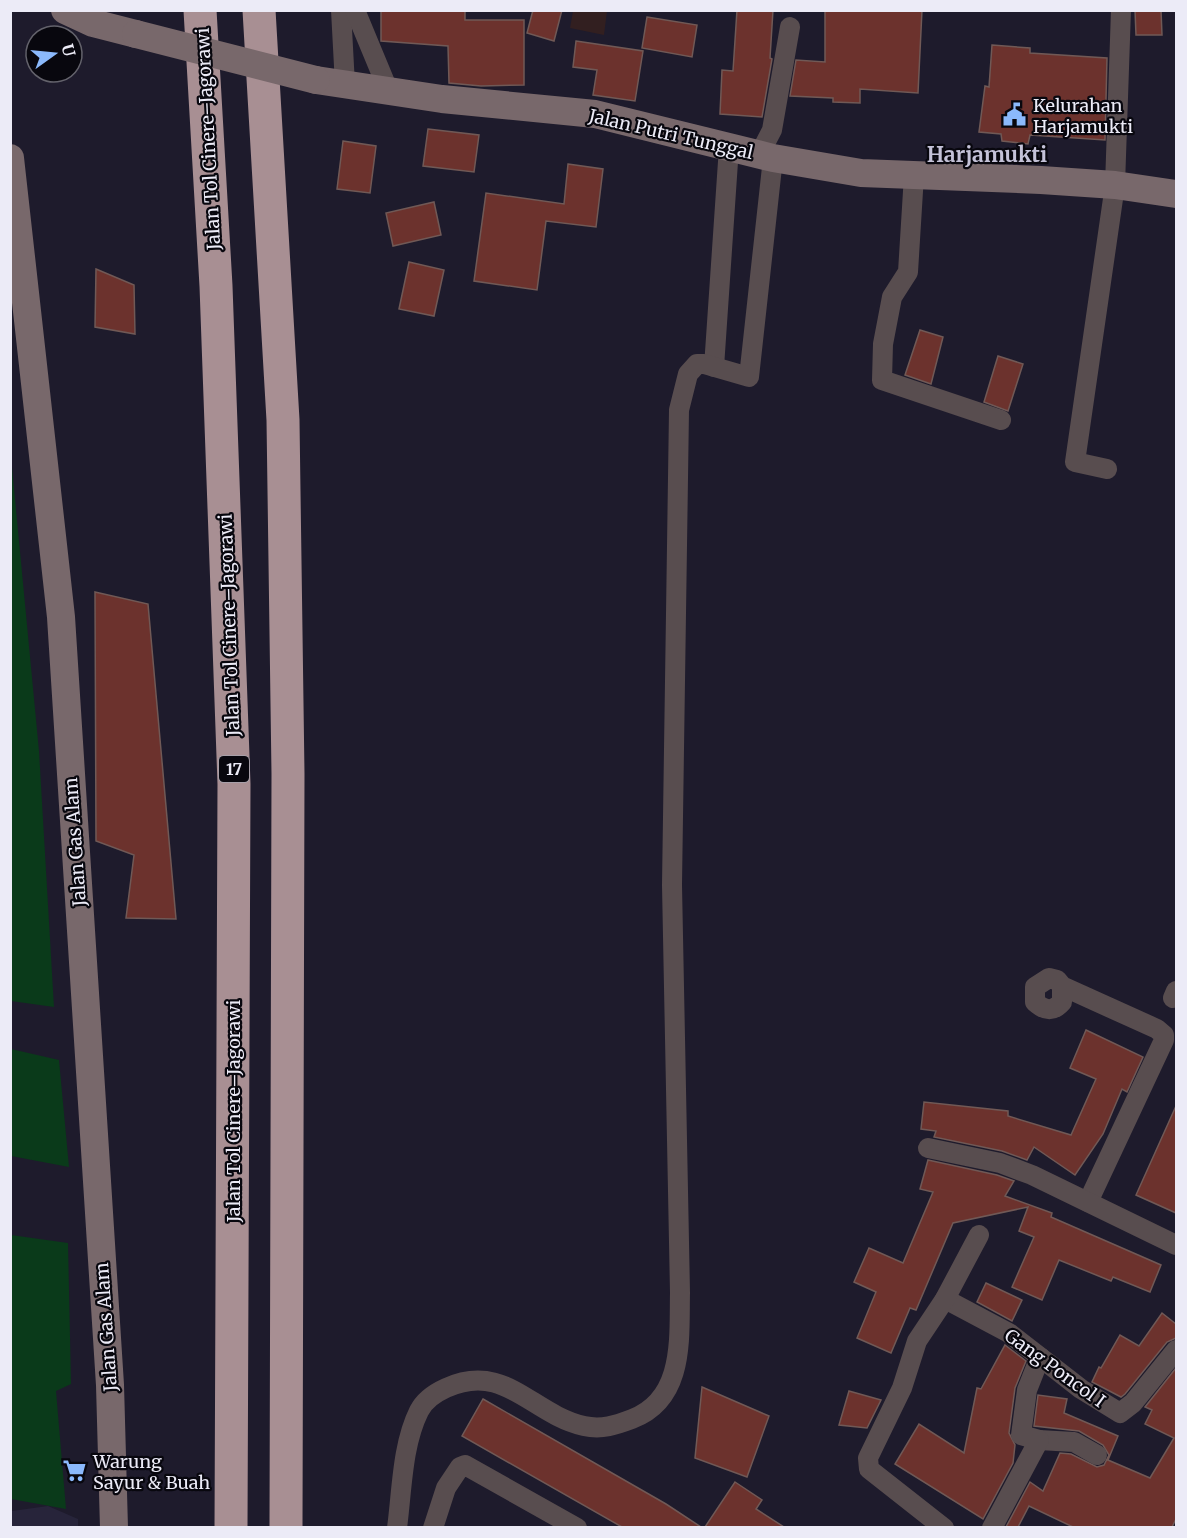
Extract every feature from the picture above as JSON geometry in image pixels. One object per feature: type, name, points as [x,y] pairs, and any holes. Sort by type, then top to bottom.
[{"type":"highway","name":"Jalan Tol Cinere–Jagorawi","points":[[200,10],[216,286],[234,784],[231,1527]]},
{"type":"highway","points":[[259,10],[283,420],[288,774],[286,1527]]},
{"type":"street","name":"Jalan Putri Tunggal","points":[[65,10],[93,23],[345,86],[595,114],[766,157],[861,173],[1115,185],[1176,194]]},
{"type":"street","points":[[341,10],[345,86]]},
{"type":"street","points":[[354,10],[389,92]]},
{"type":"street","points":[[1107,469],[1075,462],[1115,185],[1121,10]]},
{"type":"street","points":[[397,1527],[409,1442],[419,1411],[432,1396],[443,1389],[469,1380],[484,1379],[518,1392],[563,1419],[598,1428],[638,1417],[654,1407],[664,1395],[672,1379],[678,1356],[680,1293],[672,885],[680,410],[688,374],[697,364],[749,377],[766,157],[790,27]]},
{"type":"street","points":[[714,367],[729,147]]},
{"type":"street","name":"Jalan Gas Alam","points":[[10,158],[61,617],[110,1385],[114,1527]]},
{"type":"street","points":[[914,176],[908,272],[892,297],[883,344],[882,380],[1001,420]]},
{"type":"street","points":[[1062,986],[1156,1029],[1164,1035],[1164,1040],[1088,1202]]},
{"type":"street","points":[[928,1148],[1000,1163],[1032,1174],[1176,1245]]},
{"type":"street","points":[[944,1527],[874,1473],[867,1463],[902,1388],[917,1341],[945,1299],[979,1235]]},
{"type":"street","name":"Gang Poncol I","points":[[945,1299],[1009,1333],[1081,1389],[1120,1413],[1133,1403],[1176,1350]]},
{"type":"street","points":[[1040,1357],[1027,1390],[1021,1435],[1039,1440],[1074,1442],[1097,1455]]},
{"type":"street","points":[[992,1527],[1039,1440]]},
{"type":"street","points":[[433,1527],[446,1488],[460,1467],[465,1465],[577,1527]]},
{"type":"shaded area","points":[[573,11],[607,11],[604,35],[570,28]]},
{"type":"shaded area","points":[[48,1506],[78,1519],[78,1527],[11,1527],[12,1511]]},
{"type":"green space","points":[[11,457],[39,751],[54,1007],[11,1001]]},
{"type":"green space","points":[[11,1049],[59,1060],[69,1167],[11,1156]]},
{"type":"green space","points":[[11,1235],[68,1243],[71,1384],[56,1391],[66,1509],[11,1499]]},
{"type":"building","points":[[381,10],[465,10],[465,20],[524,20],[524,85],[481,86],[449,83],[448,46],[381,41]]},
{"type":"building","points":[[533,10],[562,10],[554,41],[527,33]]},
{"type":"building","points":[[737,10],[773,10],[770,58],[772,59],[762,117],[720,114],[722,70],[733,71]]},
{"type":"building","points":[[825,10],[922,10],[918,93],[860,89],[860,103],[833,102],[833,98],[790,96],[796,60],[825,62]]},
{"type":"building","points":[[1135,10],[1161,10],[1162,35],[1136,35]]},
{"type":"building","points":[[647,17],[697,25],[692,57],[642,48]]},
{"type":"building","points":[[576,41],[643,51],[635,101],[593,95],[597,70],[573,67]]},
{"type":"building","points":[[992,45],[1030,48],[1030,53],[1107,58],[1105,140],[1030,135],[1028,144],[1002,141],[1001,134],[979,132],[985,86],[989,87]]},
{"type":"building","points":[[428,129],[479,135],[474,172],[423,166]]},
{"type":"building","points":[[343,141],[376,146],[370,193],[337,189]]},
{"type":"building","points":[[568,164],[603,169],[596,227],[546,221],[537,290],[474,281],[486,193],[564,204]]},
{"type":"building","points":[[434,202],[441,235],[393,246],[386,213]]},
{"type":"building","points":[[409,262],[444,270],[434,316],[399,309]]},
{"type":"building","points":[[96,269],[134,285],[135,334],[95,327]]},
{"type":"building","points":[[920,330],[943,337],[931,384],[905,375]]},
{"type":"building","points":[[998,356],[1023,364],[1008,411],[984,402]]},
{"type":"building","points":[[95,592],[148,604],[176,919],[126,918],[134,855],[96,841]]},
{"type":"building","points":[[1086,1030],[1143,1057],[1127,1092],[1122,1089],[1103,1134],[1075,1175],[1034,1147],[1027,1160],[1002,1151],[934,1137],[936,1131],[921,1129],[924,1102],[1008,1111],[1008,1116],[1071,1135],[1096,1079],[1070,1068]]},
{"type":"building","points":[[1176,1106],[1176,1213],[1136,1195]]},
{"type":"building","points":[[928,1160],[1014,1181],[1005,1196],[1052,1213],[1051,1217],[1161,1265],[1150,1292],[1113,1277],[1111,1281],[1059,1260],[1042,1300],[1012,1287],[1034,1237],[1019,1231],[1028,1207],[953,1223],[916,1310],[910,1308],[891,1353],[857,1338],[876,1292],[854,1282],[869,1248],[903,1263],[933,1192],[920,1189]]},
{"type":"building","points":[[986,1283],[1022,1300],[1012,1321],[977,1302]]},
{"type":"building","points":[[1162,1313],[1176,1324],[1176,1338],[1167,1342],[1125,1394],[1121,1397],[1092,1382],[1120,1335],[1139,1346]]},
{"type":"building","points":[[1005,1345],[1026,1361],[1015,1388],[1009,1433],[1015,1445],[1013,1463],[983,1519],[895,1464],[919,1424],[964,1453],[977,1388],[981,1389]]},
{"type":"building","points":[[1176,1368],[1176,1519],[1172,1527],[1073,1527],[1029,1506],[1018,1527],[1006,1527],[1030,1482],[1043,1491],[1060,1453],[1071,1454],[1097,1467],[1104,1465],[1109,1455],[1103,1445],[1079,1431],[1034,1426],[1038,1395],[1067,1399],[1064,1413],[1118,1436],[1108,1460],[1150,1478],[1174,1438],[1145,1424],[1152,1410],[1145,1407]]},
{"type":"building","points":[[702,1387],[769,1416],[747,1477],[695,1458]]},
{"type":"building","points":[[849,1391],[881,1400],[867,1428],[839,1425]]},
{"type":"building","points":[[483,1399],[666,1504],[701,1527],[622,1527],[462,1436]]},
{"type":"building","points":[[735,1482],[762,1500],[756,1509],[784,1527],[705,1527]]},
{"type":"place","name":"Kelurahan Harjamukti","points":[[1015,115]]},
{"type":"place","name":"Warung Sayur & Buah","points":[[75,1471]]},
{"type":"district","name":"Harjamukti","points":[[987,154]]}]
